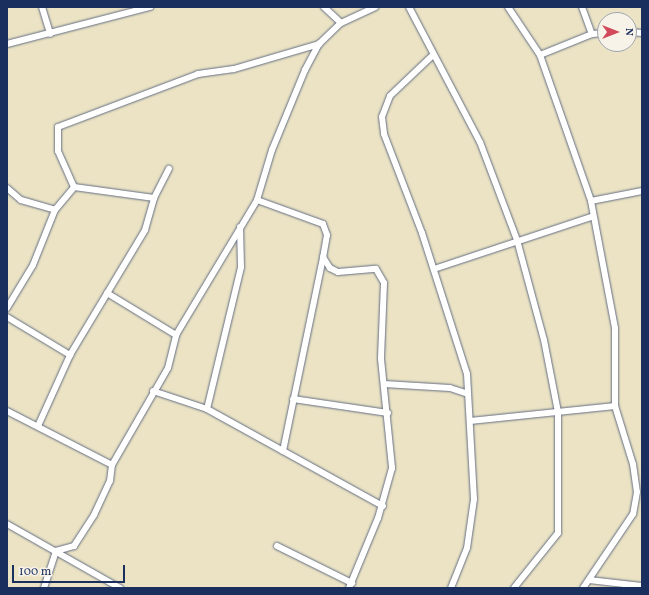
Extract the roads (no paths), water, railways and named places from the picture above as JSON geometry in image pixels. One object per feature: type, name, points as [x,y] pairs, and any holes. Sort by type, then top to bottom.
[{"type":"street","points":[[42,7],[50,34]]},
{"type":"street","points":[[124,7],[125,14]]},
{"type":"street","points":[[7,44],[150,7]]},
{"type":"street","points":[[324,7],[341,23]]},
{"type":"street","points":[[56,551],[74,546],[94,515],[110,481],[112,466],[153,391],[168,368],[176,335],[240,226],[257,200],[272,150],[305,70],[320,44],[341,23],[375,7]]},
{"type":"street","points":[[409,7],[480,142],[517,240],[544,340],[558,412],[558,533],[514,588]]},
{"type":"street","points":[[508,7],[540,55],[591,201],[591,217],[614,328],[615,406],[633,464],[636,504]]},
{"type":"street","points":[[582,7],[592,34]]},
{"type":"street","points":[[540,55],[592,34],[597,34]]},
{"type":"street","points":[[74,187],[58,151],[58,127],[94,110],[198,74],[234,69],[320,44]]},
{"type":"street","points":[[433,55],[390,96],[382,117],[384,134],[434,268],[463,356],[468,394],[474,499],[471,527],[461,567],[451,588]]},
{"type":"street","points":[[38,426],[70,355],[145,230],[154,198],[169,169]]},
{"type":"street","points":[[74,187],[154,198]]},
{"type":"street","points":[[7,308],[33,265],[55,210],[74,187]]},
{"type":"street","points":[[7,188],[21,200],[55,210]]},
{"type":"street","points":[[591,201],[642,190]]},
{"type":"street","points":[[257,200],[323,224],[327,235],[283,451]]},
{"type":"street","points":[[434,268],[591,217]]},
{"type":"street","points":[[207,409],[241,266],[240,226]]},
{"type":"street","points":[[277,546],[351,585],[383,506],[392,468],[388,413],[384,384],[382,275],[376,269],[338,272],[330,268],[323,257]]},
{"type":"street","points":[[107,293],[176,335]]},
{"type":"street","points":[[7,317],[70,355]]},
{"type":"street","points":[[384,384],[450,388],[468,394]]},
{"type":"street","points":[[153,391],[207,409],[383,506]]},
{"type":"street","points":[[293,399],[388,413]]},
{"type":"street","points":[[470,421],[615,406]]},
{"type":"street","points":[[7,411],[112,466]]},
{"type":"street","points":[[583,588],[636,504],[642,501]]},
{"type":"street","points":[[7,524],[120,588]]},
{"type":"street","points":[[44,588],[56,551]]},
{"type":"street","points":[[589,580],[642,586]]}]
